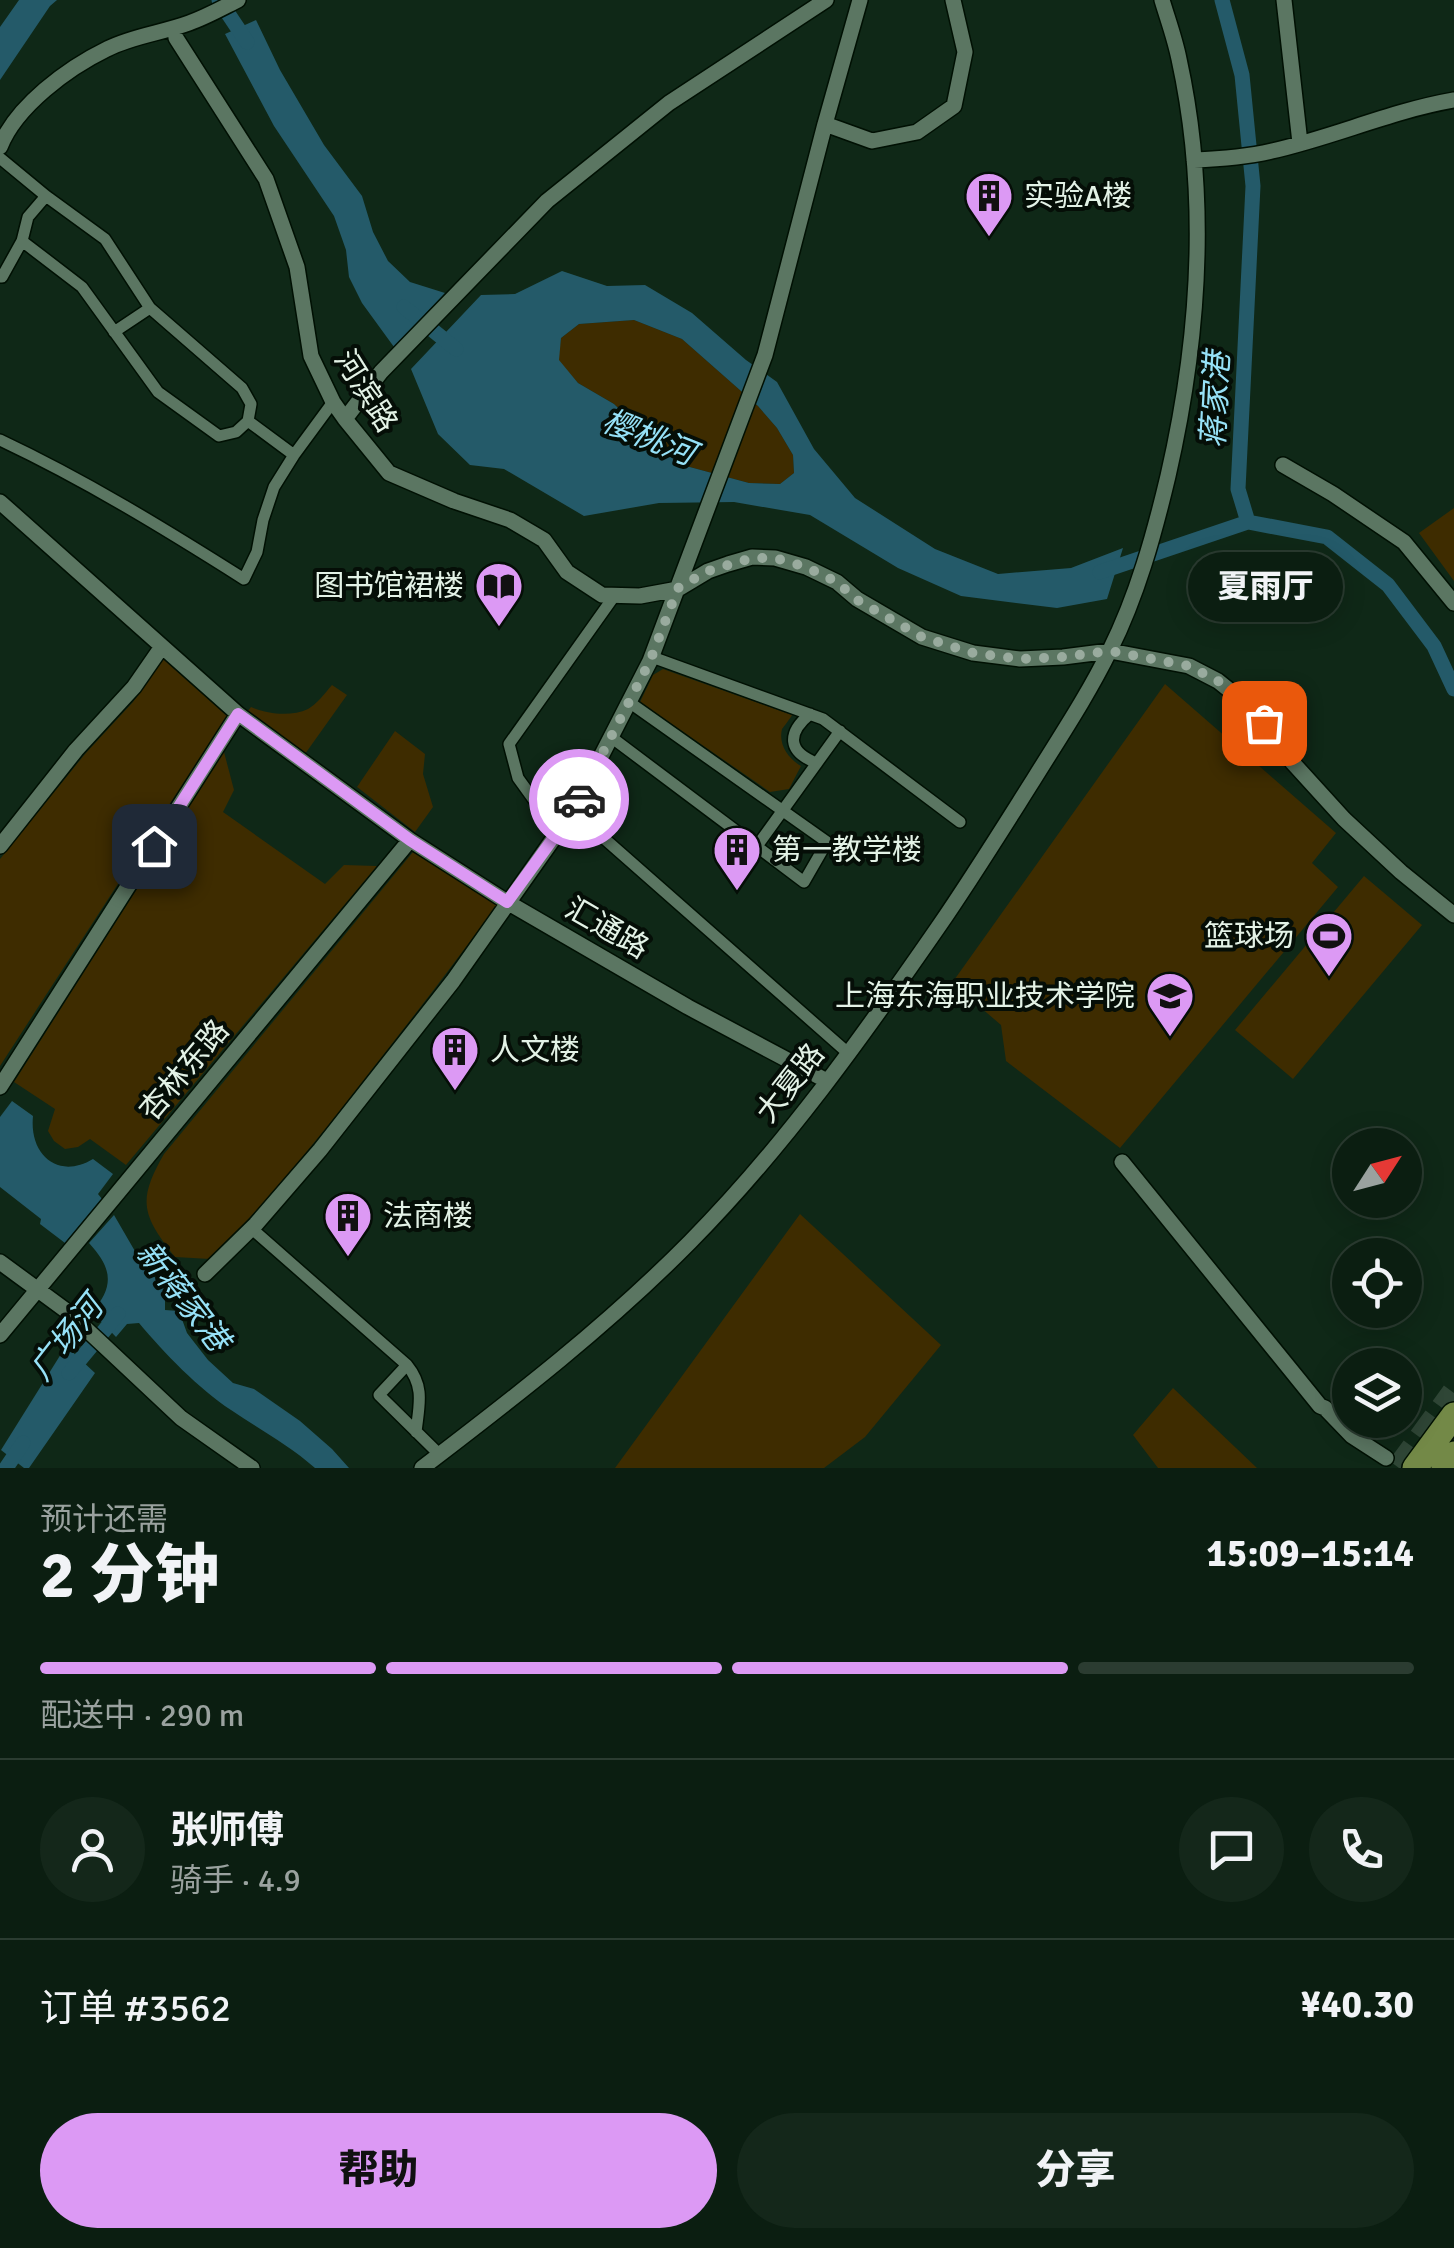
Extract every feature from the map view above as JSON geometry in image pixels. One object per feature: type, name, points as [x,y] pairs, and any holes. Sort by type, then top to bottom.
[{"type":"main road","points":[[1415,1468],[1454,1415]]},
{"type":"main road","points":[[1444,1468],[1454,1454]]},
{"type":"street","points":[[0,146],[27,106],[73,68],[110,47],[192,22],[238,0]]},
{"type":"street","points":[[345,419],[381,372],[547,201],[669,103],[826,0]]},
{"type":"street","points":[[205,1274],[320,1150],[454,981],[568,818],[652,658],[766,355],[860,0]]},
{"type":"street","points":[[825,124],[872,141],[917,132],[954,106],[965,52],[953,0]]},
{"type":"street","name":"大夏路","points":[[422,1468],[610,1320],[692,1240],[767,1156],[848,1053],[967,886],[1110,651],[1158,520],[1191,348],[1197,221],[1194,160],[1179,60],[1162,0]]},
{"type":"street","points":[[1284,0],[1293,146]]},
{"type":"street","name":"河滨路","points":[[176,38],[266,180],[297,267],[311,356],[345,419],[388,474],[510,520],[544,540],[567,572],[602,595],[640,596],[678,588],[728,564],[775,558],[837,582],[857,600],[922,637],[973,653],[1020,659],[1110,651],[1189,666],[1218,681],[1244,702],[1344,818],[1454,915]]},
{"type":"street","points":[[1194,160],[1224,159],[1293,146],[1395,113],[1454,100]]},
{"type":"street","points":[[0,158],[105,239],[150,308],[242,388],[251,404],[248,421],[236,432],[219,436],[158,392],[82,287],[22,241]]},
{"type":"street","points":[[0,276],[22,241],[28,217],[46,196]]},
{"type":"street","points":[[114,332],[150,308]]},
{"type":"street","points":[[0,440],[151,520],[244,578],[257,552],[274,487],[334,402]]},
{"type":"street","points":[[248,421],[294,454]]},
{"type":"street","points":[[1282,465],[1334,494],[1404,542],[1454,603]]},
{"type":"street","name":"汇通路","points":[[0,502],[238,714],[410,840],[507,902],[688,1007],[827,1081]]},
{"type":"street","points":[[615,595],[509,744],[518,778],[544,814],[568,818],[848,1053]]},
{"type":"street","points":[[0,846],[76,750],[134,688],[162,648]]},
{"type":"street","points":[[652,658],[824,720],[960,822]]},
{"type":"street","points":[[611,737],[804,882],[827,842],[629,702]]},
{"type":"street","points":[[0,1087],[238,714]]},
{"type":"street","points":[[810,714],[793,734],[795,748],[817,763]]},
{"type":"street","points":[[756,846],[840,732]]},
{"type":"street","name":"杏林东路","points":[[0,1335],[410,840]]},
{"type":"street","points":[[1122,1162],[1320,1406],[1352,1436],[1386,1458]]},
{"type":"street","points":[[251,1228],[416,1377],[420,1396],[416,1432]]},
{"type":"street","points":[[0,1262],[68,1312],[181,1418],[252,1468]]},
{"type":"street","points":[[406,1365],[379,1396],[440,1454]]},
{"type":"shaded area","points":[[634,320],[682,339],[758,406],[793,455],[794,473],[780,484],[749,483],[686,466],[614,404],[578,383],[558,360],[561,338],[579,324]]},
{"type":"shaded area","points":[[1454,508],[1454,581],[1419,533]]},
{"type":"shaded area","points":[[163,658],[228,714],[0,1066],[0,859],[85,754],[133,702]]},
{"type":"shaded area","points":[[663,669],[792,715],[782,729],[782,741],[801,766],[789,789],[770,792],[640,702],[653,675]]},
{"type":"shaded area","points":[[1165,684],[1336,833],[1312,863],[1338,887],[1120,1148],[1006,1061],[1001,1025],[952,983]]},
{"type":"shaded area","points":[[332,685],[347,695],[305,754],[247,712],[251,707],[279,714],[308,709]]},
{"type":"shaded area","points":[[395,731],[425,754],[423,774],[433,807],[415,832],[357,787]]},
{"type":"shaded area","points":[[224,752],[234,790],[223,812],[325,884],[344,865],[377,866],[126,1165],[90,1139],[65,1149],[48,1131],[55,1109],[14,1082]]},
{"type":"shaded area","points":[[413,852],[497,905],[348,1101],[252,1216],[210,1259],[175,1257],[156,1230],[147,1207],[150,1184],[164,1154]]},
{"type":"shaded area","name":"篮球场","points":[[1364,876],[1422,925],[1293,1079],[1235,1030]]},
{"type":"shaded area","points":[[800,1214],[941,1345],[865,1437],[824,1468],[615,1468]]},
{"type":"shaded area","points":[[1173,1388],[1257,1468],[1158,1468],[1133,1435]]},
{"type":"water","points":[[19,0],[57,0],[0,80],[0,27]]},
{"type":"water","points":[[256,20],[324,145],[362,196],[373,232],[388,261],[410,282],[445,293],[394,347],[362,303],[349,277],[346,250],[334,216],[274,126],[225,34]]},
{"type":"water","points":[[562,271],[607,286],[645,285],[692,313],[777,382],[814,449],[855,498],[935,549],[998,574],[1071,568],[1123,548],[1107,599],[1057,608],[961,596],[898,568],[810,515],[734,502],[659,503],[584,516],[504,469],[470,465],[438,434],[411,369],[481,295],[515,294]],"holes":[[[634,320],[682,339],[758,406],[777,428],[793,455],[794,473],[780,484],[749,483],[686,466],[614,404],[578,383],[559,360],[561,338],[579,324]]]},
{"type":"water","points":[[12,1101],[33,1116],[36,1142],[48,1160],[68,1167],[93,1159],[113,1174],[98,1194],[102,1199],[65,1243],[0,1187],[0,1117]]},
{"type":"water","points":[[114,1215],[143,1265],[165,1288],[165,1310],[179,1311],[187,1333],[208,1360],[233,1383],[254,1389],[300,1421],[349,1468],[315,1468],[207,1392],[139,1323],[127,1324],[116,1337],[92,1312],[104,1294],[108,1277],[89,1243]]},
{"type":"water","points":[[66,1346],[95,1373],[29,1468],[24,1468],[1,1450]]},
{"type":"waterway","name":"樱桃河","points":[[219,0],[247,42]]},
{"type":"waterway","name":"蒋家港","points":[[1222,0],[1242,75],[1253,186],[1238,489],[1248,522],[1327,537],[1388,585],[1434,646],[1454,689]]},
{"type":"waterway","name":"樱桃河","points":[[404,307],[456,349]]},
{"type":"waterway","name":"樱桃河","points":[[1100,572],[1248,522]]},
{"type":"waterway","name":"广场河","points":[[69,1373],[118,1314]]},
{"type":"waterway","name":"广场河","points":[[6,1468],[23,1443]]},
{"type":"tunnel","points":[[1399,1468],[1454,1393]]},
{"type":"way so far","points":[[579,799],[650,661],[678,588],[708,571],[752,558],[775,558],[806,567],[837,582],[857,600],[922,637],[973,653],[1020,659],[1110,651],[1189,666],[1218,681],[1264,723]]},
{"type":"place","name":"实验A楼","points":[[989,238]]},
{"type":"place","name":"图书馆裙楼","points":[[499,628]]},
{"type":"place","name":"夏雨厅","points":[[1264,723]]},
{"type":"place","name":"第一教学楼","points":[[737,892]]},
{"type":"place","name":"篮球场","points":[[1329,978]]},
{"type":"place","name":"上海东海职业技术学院","points":[[1170,1038]]},
{"type":"place","name":"人文楼","points":[[455,1092]]},
{"type":"place","name":"法商楼","points":[[348,1258]]},
{"type":"route","points":[[154,846],[238,714],[410,840],[507,902],[579,799]]},
{"type":"water label","name":"新蒋家港","points":[[183,1296]]}]
